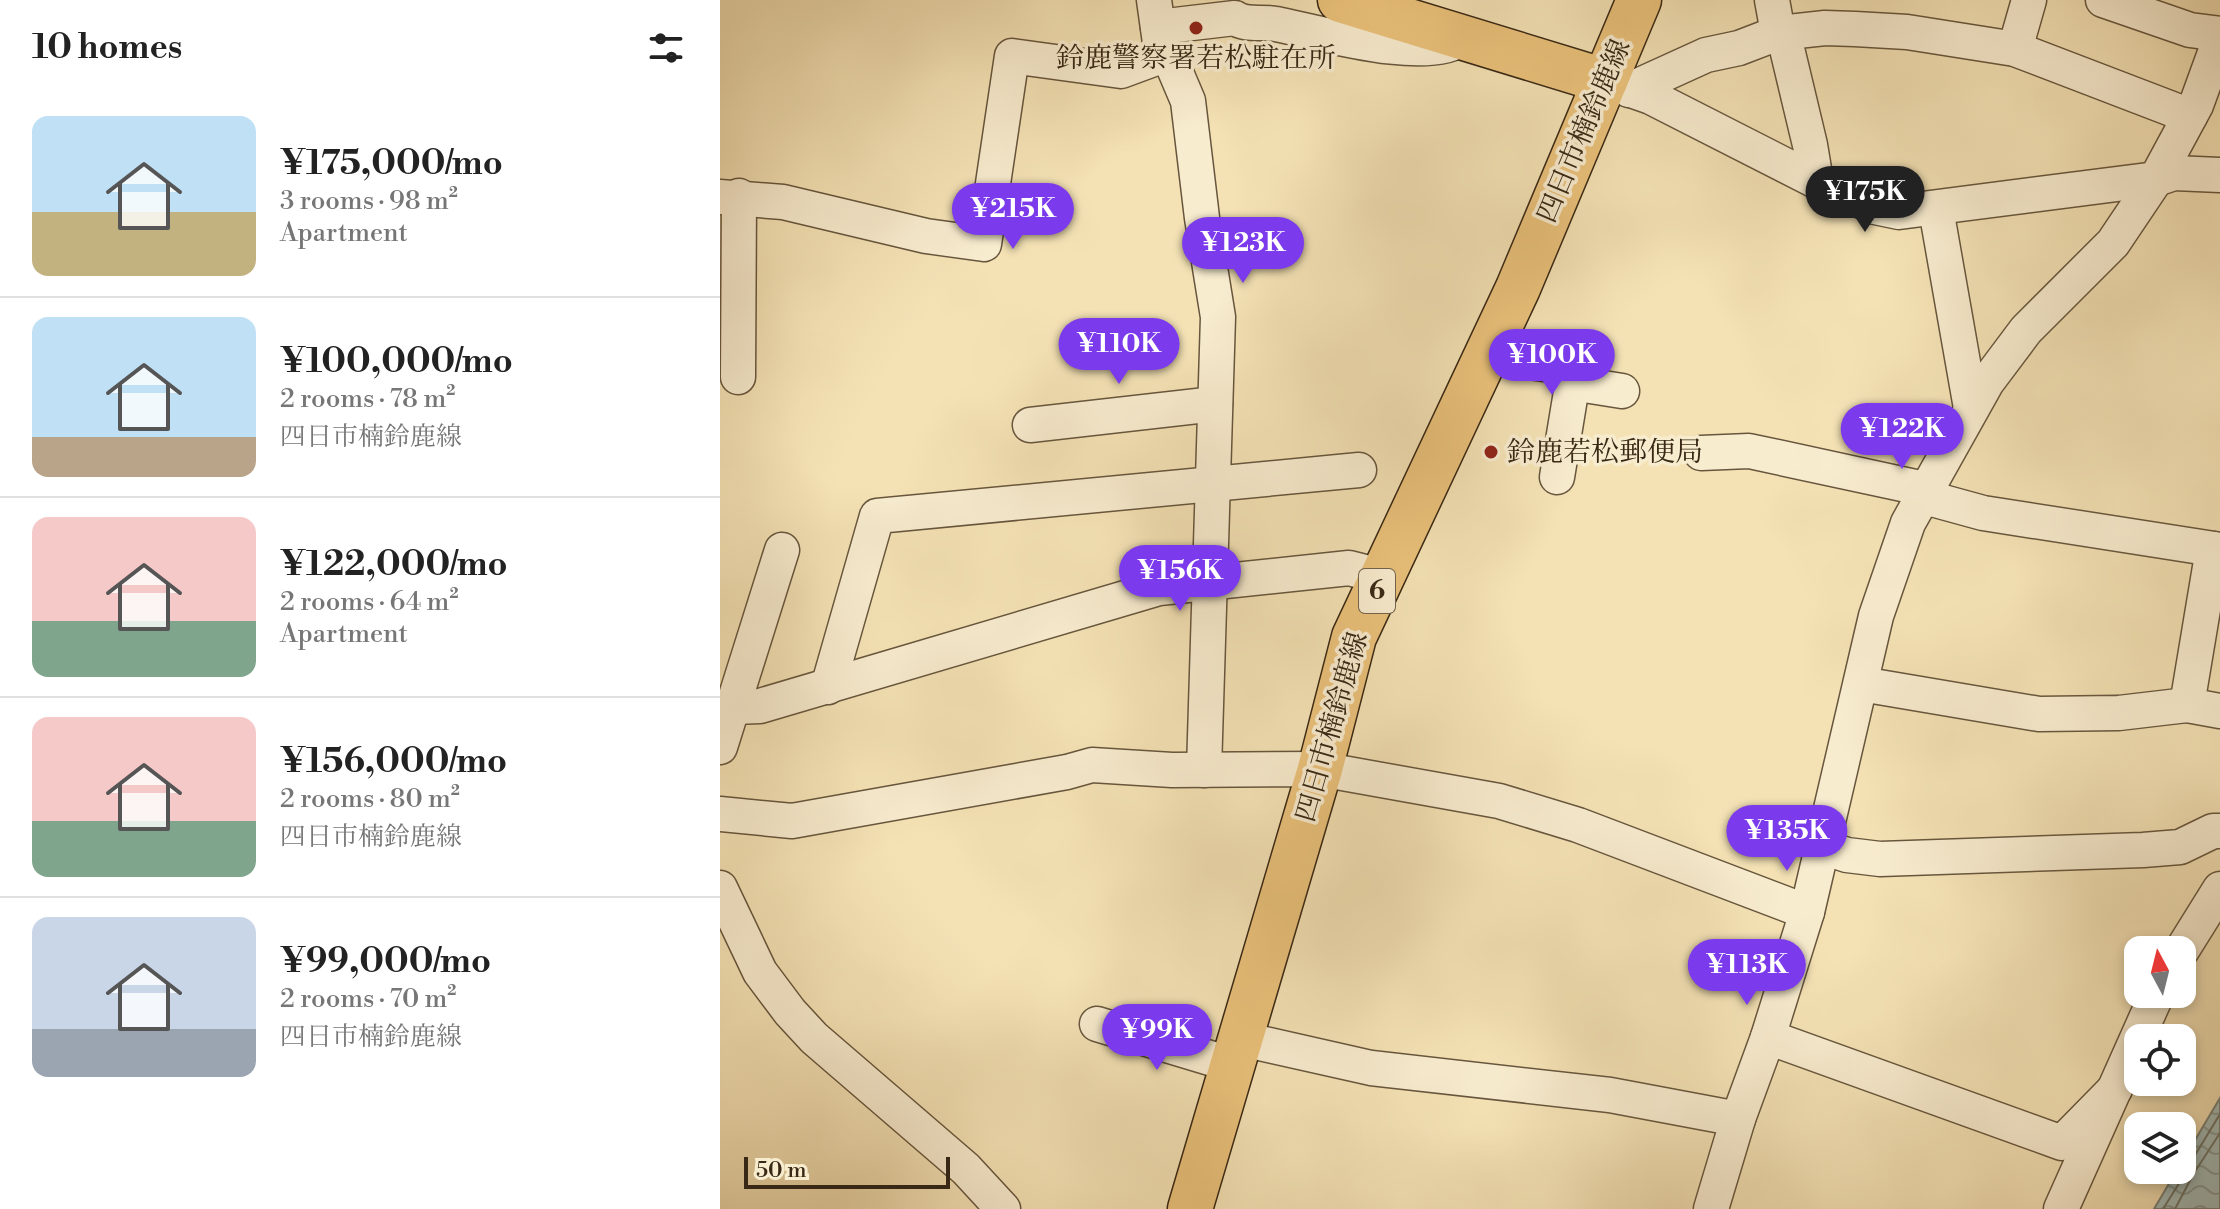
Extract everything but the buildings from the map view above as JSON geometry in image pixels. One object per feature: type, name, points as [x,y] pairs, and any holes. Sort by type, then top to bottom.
[{"type":"main road","points":[[1340,0],[1617,86]]},
{"type":"main road","name":"四日市楠鈴鹿線","points":[[1190,1209],[1320,769],[1354,637],[1617,86],[1639,0]]},
{"type":"street","points":[[2015,49],[2029,0]]},
{"type":"street","points":[[1714,1208],[1738,1119],[1768,1037],[1807,912],[1876,616],[1904,533],[1923,492],[1971,408],[2026,330],[2113,243],[2156,179],[2190,116],[2220,37],[2103,0]]},
{"type":"street","points":[[738,377],[729,196],[783,202],[926,236],[984,244],[1012,56],[1121,71],[1160,27],[1235,18],[1241,22],[1268,22],[1356,42],[1414,48],[1454,44],[1462,38]]},
{"type":"street","points":[[1617,86],[1706,55],[1739,48],[1778,22],[1907,32],[2015,49],[2190,116]]},
{"type":"street","points":[[1778,22],[1810,145],[1816,181]]},
{"type":"street","points":[[1160,27],[1188,101],[1218,317],[1204,770]]},
{"type":"street","points":[[1617,86],[1651,97],[1816,181],[1875,207],[1899,212],[2156,179],[2174,173],[2220,175]]},
{"type":"street","points":[[1936,209],[1971,408]]},
{"type":"street","points":[[1486,356],[1580,369],[1578,384],[1571,392],[1557,477]]},
{"type":"street","points":[[1578,384],[1622,391]]},
{"type":"street","points":[[1030,425],[1215,404]]},
{"type":"street","points":[[1701,453],[1749,451],[1923,492],[1983,513],[2217,550],[2187,705]]},
{"type":"street","points":[[828,687],[877,516],[1359,470]]},
{"type":"street","points":[[720,747],[730,694],[782,550]]},
{"type":"street","points":[[730,694],[760,706],[1159,588],[1349,568],[1384,577]]},
{"type":"street","points":[[1861,684],[2039,714],[2119,713],[2187,705],[2220,711]]},
{"type":"street","points":[[720,814],[792,821],[930,798],[1092,765],[1204,770],[1320,769],[1499,801],[1578,825],[1715,880],[1807,912]]},
{"type":"street","points":[[1823,847],[1847,855],[1880,859],[2143,850],[2180,847],[2218,829]]},
{"type":"street","points":[[720,888],[760,972],[790,1012],[814,1038],[966,1169],[1003,1209]]},
{"type":"street","points":[[2191,936],[2220,889]]},
{"type":"street","points":[[2061,1209],[2151,1008]]},
{"type":"street","points":[[1097,1024],[1237,1052],[1610,1095],[1738,1119]]},
{"type":"street","points":[[1768,1037],[2062,1143],[2115,1089]]},
{"type":"water","points":[[2220,1098],[2220,1209],[2154,1209],[2169,1184],[2196,1184],[2196,1138]]},
{"type":"place","name":"鈴鹿警察署若松駐在所","points":[[1196,28]]},
{"type":"place","name":"鈴鹿若松郵便局","points":[[1491,452]]}]
